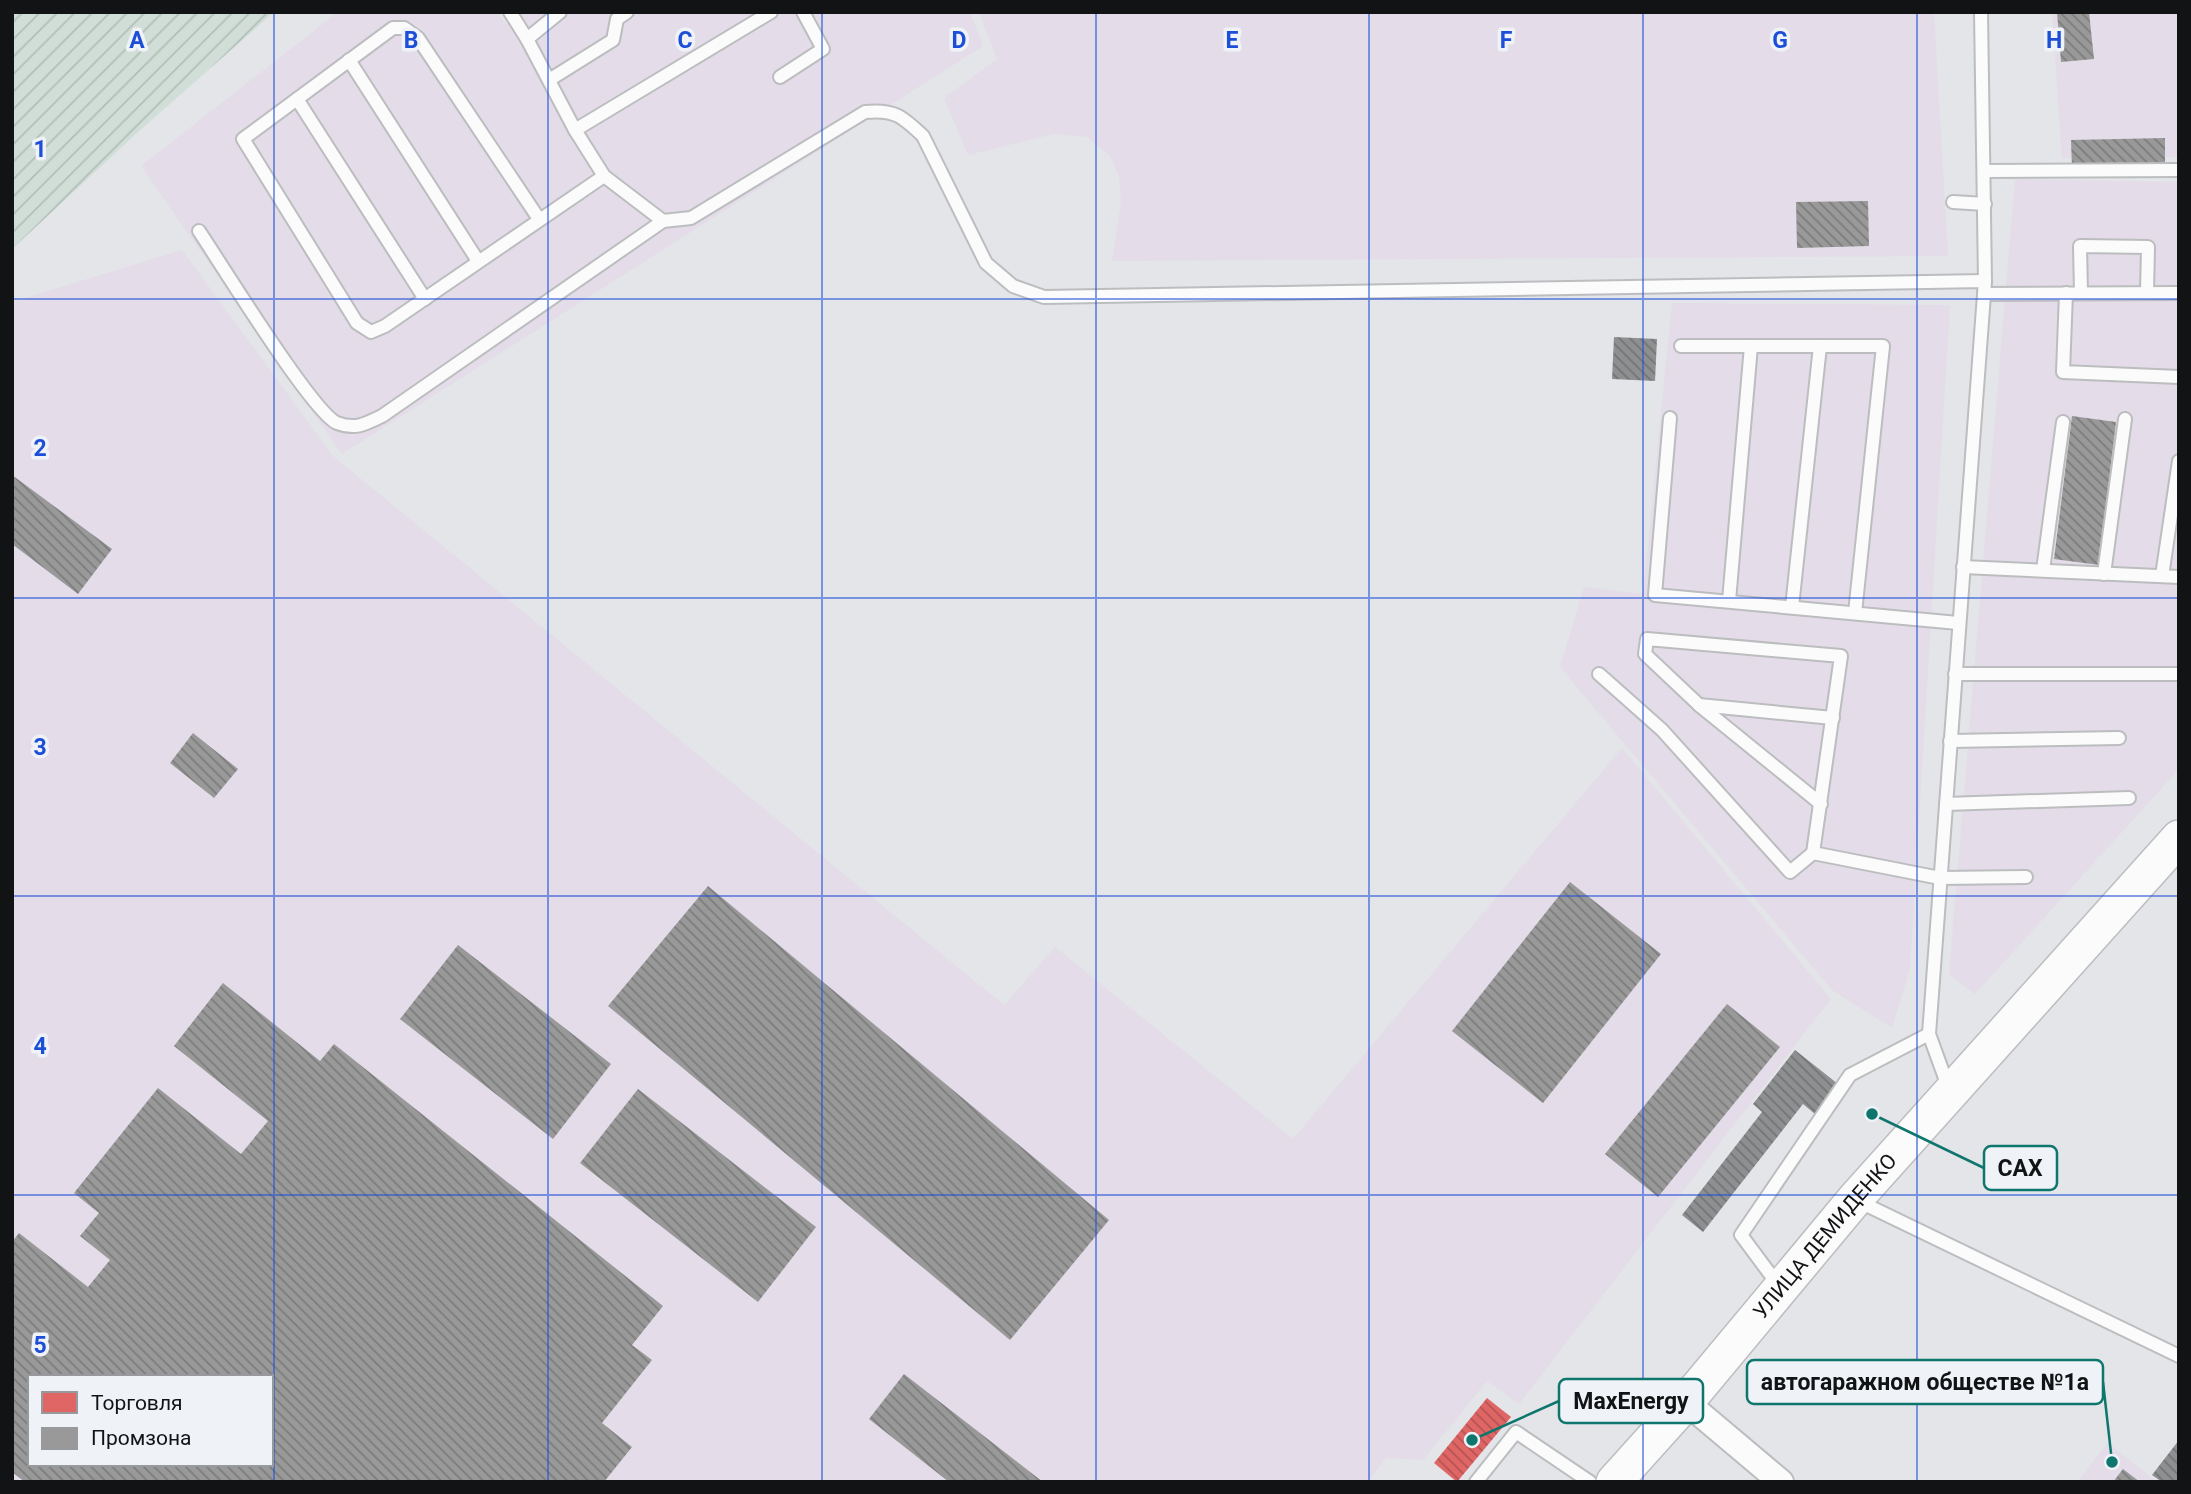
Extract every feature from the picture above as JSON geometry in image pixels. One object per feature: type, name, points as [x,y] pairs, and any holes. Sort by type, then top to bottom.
[{"type":"main road","name":"УЛИЦА ДЕМИДЕНКО","points":[[1614,1482],[1686,1402],[1855,1199],[2179,838]]},
{"type":"street","points":[[1686,1402],[1781,1482]]},
{"type":"lane","points":[[510,12],[575,130],[604,176],[663,220]]},
{"type":"lane","points":[[527,39],[559,12]]},
{"type":"lane","points":[[549,80],[613,40],[617,19],[627,12]]},
{"type":"lane","points":[[575,130],[771,12]]},
{"type":"lane","points":[[780,77],[823,49],[803,12]]},
{"type":"lane","points":[[1950,1093],[1929,1034],[1984,287],[1985,171],[1981,12]]},
{"type":"lane","points":[[539,219],[418,38],[404,28],[393,28],[243,139],[356,323],[371,332],[385,327],[604,176]]},
{"type":"lane","points":[[349,60],[478,261]]},
{"type":"lane","points":[[297,99],[425,299]]},
{"type":"lane","points":[[199,231],[311,398],[335,422],[357,428],[383,416],[663,220],[691,218],[864,112],[887,110],[906,120],[923,136],[985,263],[1013,286],[1044,297],[1984,287],[2066,293],[2179,293]]},
{"type":"lane","points":[[1985,171],[2179,170]]},
{"type":"lane","points":[[1953,202],[1985,204]]},
{"type":"lane","points":[[2081,293],[2080,246],[2148,247],[2147,293]]},
{"type":"lane","points":[[2066,293],[2063,372],[2179,377]]},
{"type":"lane","points":[[1681,346],[1883,346],[1855,613]]},
{"type":"lane","points":[[1729,601],[1751,346]]},
{"type":"lane","points":[[1792,607],[1820,346]]},
{"type":"lane","points":[[1670,418],[1655,595],[1958,623]]},
{"type":"lane","points":[[2104,574],[2125,419]]},
{"type":"lane","points":[[2043,570],[2063,422]]},
{"type":"lane","points":[[2162,576],[2179,461]]},
{"type":"lane","points":[[1963,566],[2179,577]]},
{"type":"lane","points":[[1599,674],[1662,730],[1790,872],[1814,853],[1821,804],[1833,718],[1841,656],[1647,639],[1645,654],[1699,705],[1821,804]]},
{"type":"lane","points":[[1955,674],[2179,674]]},
{"type":"lane","points":[[1699,705],[1833,718]]},
{"type":"lane","points":[[1950,741],[2119,738]]},
{"type":"lane","points":[[1946,804],[2129,798]]},
{"type":"lane","points":[[1814,853],[1940,878],[2026,877]]},
{"type":"lane","points":[[1781,1288],[1741,1235],[1850,1075],[1929,1034]]},
{"type":"lane","points":[[1855,1199],[2179,1356]]},
{"type":"lane","points":[[1476,1482],[1516,1432],[1590,1482]]},
{"type":"shaded area","points":[[12,12],[274,12],[138,132],[12,249]]},
{"type":"shaded area","points":[[338,12],[497,12],[506,24],[522,12],[970,12],[983,46],[342,454],[141,166]]},
{"type":"shaded area","points":[[979,12],[1934,12],[1948,256],[1112,261],[1121,202],[1119,176],[1110,156],[1087,137],[1054,134],[968,155],[944,98],[997,59]]},
{"type":"shaded area","points":[[2052,12],[2179,12],[2179,157],[2062,158]]},
{"type":"shaded area","points":[[2015,179],[2179,182],[2179,769],[1975,994],[1949,974]]},
{"type":"shaded area","points":[[182,250],[333,456],[1004,1005],[1055,947],[1293,1139],[1622,748],[1831,999],[1519,1404],[1487,1381],[1423,1460],[1386,1458],[1368,1482],[12,1482],[12,302]]},
{"type":"shaded area","points":[[1672,303],[1950,305],[1910,969],[1892,1028],[1832,990],[1560,667],[1584,587],[1643,594]]},
{"type":"shaded area","points":[[2108,1443],[2157,1482],[2077,1482]]},
{"type":"building: Торговля","points":[[1487,1398],[1511,1417],[1457,1482],[1434,1463]]},
{"type":"building: Промзона","points":[[2057,12],[2089,12],[2094,59],[2061,62]]},
{"type":"building: Промзона","points":[[2165,138],[2165,166],[2072,168],[2071,140]]},
{"type":"building: Промзона","points":[[1868,201],[1869,246],[1797,248],[1796,202]]},
{"type":"building: Промзона","points":[[2072,416],[2116,422],[2099,565],[2054,559]]},
{"type":"building: Промзона","points":[[12,475],[112,549],[78,594],[12,544]]},
{"type":"building: Промзона","points":[[193,733],[238,769],[214,798],[170,763]]},
{"type":"building: Промзона","points":[[1570,882],[1661,954],[1543,1103],[1452,1031]]},
{"type":"building: Промзона","points":[[708,886],[1109,1220],[1010,1340],[608,1006]]},
{"type":"building: Промзона","points":[[458,945],[611,1064],[553,1139],[400,1019]]},
{"type":"building: Промзона","points":[[223,983],[320,1061],[334,1044],[663,1306],[632,1345],[652,1360],[602,1423],[632,1447],[604,1482],[25,1482],[12,1472],[12,1242],[19,1233],[88,1287],[110,1260],[80,1236],[99,1213],[74,1193],[158,1088],[241,1154],[268,1121],[174,1046]]},
{"type":"building: Промзона","points":[[1727,1004],[1780,1047],[1658,1197],[1605,1154]]},
{"type":"building: Промзона","points":[[638,1089],[816,1227],[758,1302],[580,1163]]},
{"type":"building: Промзона","points":[[904,1374],[1043,1482],[949,1482],[869,1419]]},
{"type":"building: Промзона","points":[[2123,1469],[2140,1482],[2113,1482]]},
{"type":"building: Прочее","points":[[1614,337],[1657,339],[1655,381],[1612,379]]},
{"type":"building: Прочее","points":[[1795,1050],[1838,1084],[1815,1114],[1803,1104],[1703,1232],[1682,1215],[1762,1112],[1753,1104]]},
{"type":"building: Прочее","points":[[2179,1440],[2179,1482],[2162,1482],[2152,1475]]},
{"type":"place","name":"САХ","points":[[1872,1114]]},
{"type":"place","name":"MaxEnergy","points":[[1472,1440]]},
{"type":"place","name":"автогаражном обществе №1а","points":[[2112,1462]]}]
